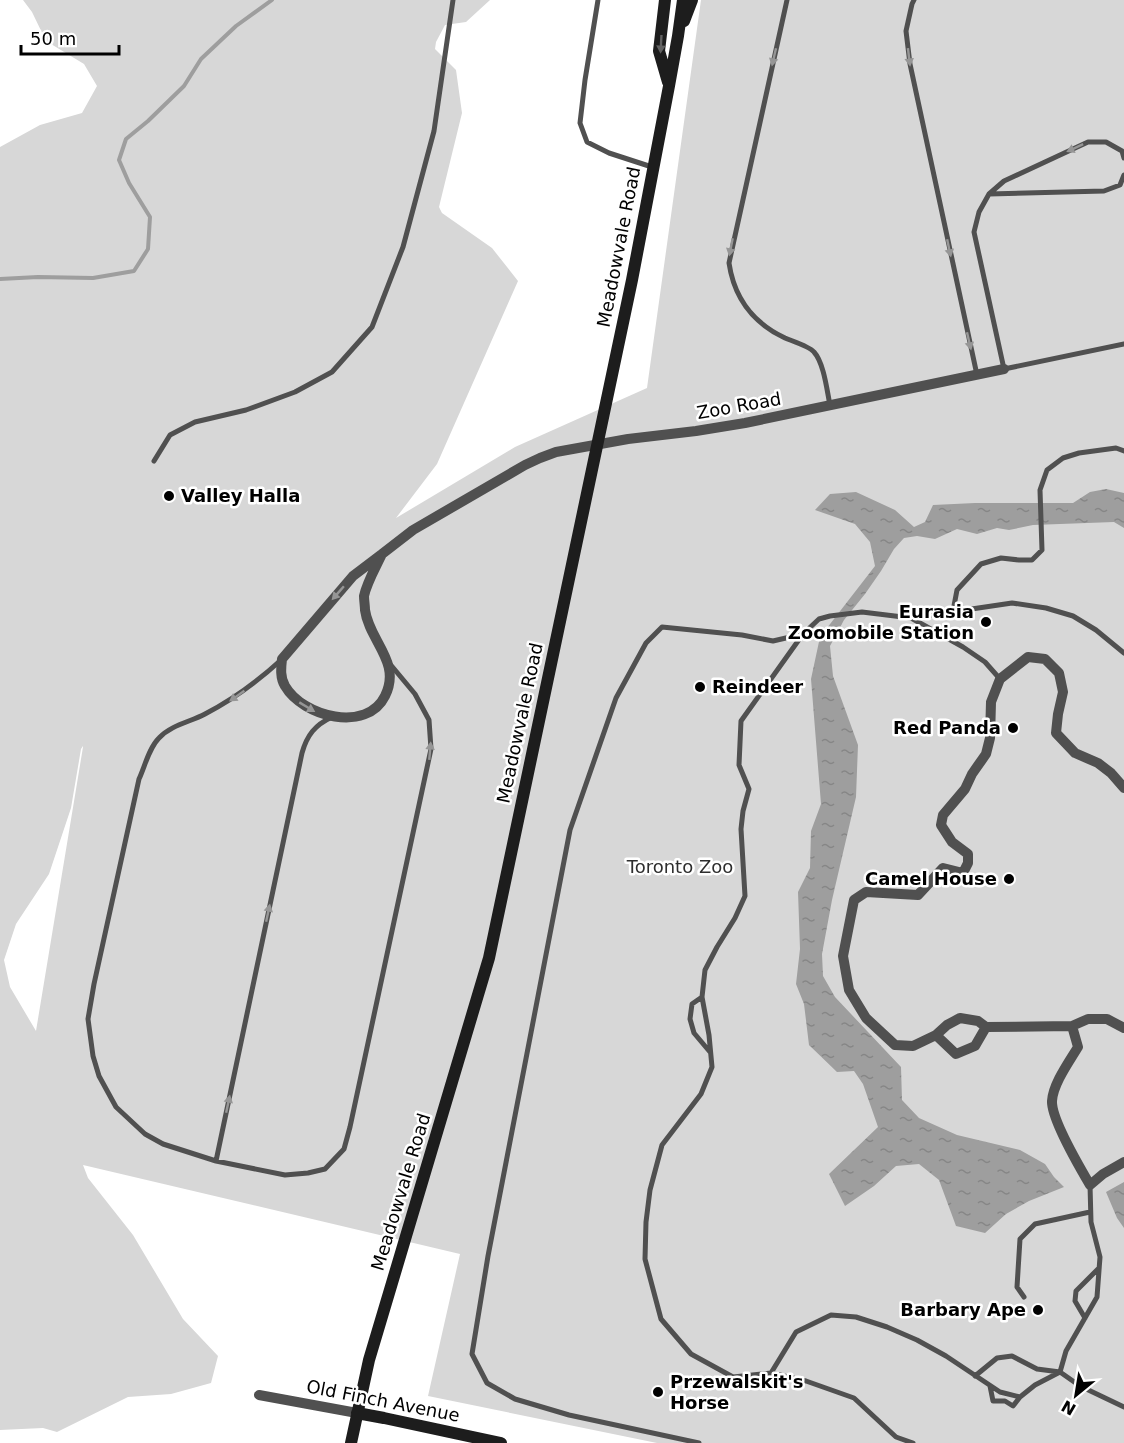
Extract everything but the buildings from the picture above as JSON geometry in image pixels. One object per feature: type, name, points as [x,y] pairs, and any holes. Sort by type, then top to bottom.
[{"type":"main road","points":[[665,0],[659,51],[669,86]]},
{"type":"main road","name":"Meadowvale Road","points":[[351,1443],[369,1360],[489,958],[654,167],[678,36],[682,0]]},
{"type":"main road","points":[[678,36],[693,0]]},
{"type":"main road","name":"Old Finch Avenue","points":[[357,1413],[501,1443]]},
{"type":"street","name":"Zoo Road","points":[[282,659],[353,576],[413,530],[525,465],[556,452],[627,438],[745,423],[1004,369]]},
{"type":"street","name":"Zoo Road","points":[[382,554],[364,597],[366,620],[389,662]]},
{"type":"street","points":[[1124,788],[1111,773],[1098,763],[1075,753],[1056,733],[1064,692],[1059,674],[1045,659],[1028,657],[1000,679],[991,702],[990,738],[986,754],[965,789],[943,815],[941,825],[952,842],[968,854],[969,863],[963,873],[943,868],[918,895],[866,892],[854,900],[843,956],[849,990],[866,1018],[895,1044],[913,1046],[936,1035],[947,1025],[960,1018],[978,1021],[986,1027],[1072,1026],[1088,1019],[1107,1018],[1124,1028]]},
{"type":"street","points":[[282,659],[283,684],[293,698],[319,714],[332,717],[355,716],[368,713],[377,707],[389,688],[389,662]]},
{"type":"street","points":[[1072,1026],[1078,1047],[1057,1082],[1052,1101],[1054,1117],[1090,1185],[1103,1174],[1124,1162]]},
{"type":"street","points":[[936,1035],[956,1054],[975,1046],[986,1027]]},
{"type":"street","name":"Old Finch Avenue","points":[[259,1395],[357,1413]]},
{"type":"lane","points":[[154,461],[170,435],[195,422],[246,410],[295,392],[332,372],[372,327],[403,247],[434,130],[453,0]]},
{"type":"lane","points":[[598,0],[580,123],[587,142],[609,153],[654,167]]},
{"type":"lane","points":[[787,0],[729,263],[730,275],[740,299],[755,318],[776,334],[814,352],[822,368],[830,405]]},
{"type":"lane","points":[[914,0],[906,31],[910,64],[977,375]]},
{"type":"lane","points":[[1004,369],[974,232],[979,212],[989,194],[1004,181],[1088,142],[1106,142],[1122,151],[1124,158]]},
{"type":"lane","points":[[989,194],[1104,191],[1120,185],[1124,175]]},
{"type":"lane","name":"Zoo Road","points":[[1004,369],[1124,344]]},
{"type":"lane","points":[[953,611],[957,590],[981,564],[1001,558],[1032,560],[1041,550],[1040,490],[1047,470],[1063,458],[1079,453],[1116,448],[1124,451]]},
{"type":"lane","points":[[913,1443],[896,1437],[855,1398],[806,1381],[771,1373],[733,1377],[691,1354],[661,1319],[645,1259],[650,1190],[662,1145],[702,1094],[712,1067],[702,997],[705,970],[745,896],[741,829],[749,789],[739,765],[741,721],[803,634],[819,619],[830,616],[862,612],[911,618],[1012,603],[1046,608],[1073,616],[1096,630],[1124,653]]},
{"type":"lane","points":[[911,618],[985,662],[1000,679]]},
{"type":"lane","points":[[699,1443],[569,1415],[515,1399],[487,1383],[472,1354],[488,1256],[570,830],[616,698],[646,643],[662,627],[742,635],[773,641],[803,634]]},
{"type":"lane","points":[[282,659],[232,700],[201,717],[168,730],[151,750],[139,779],[88,1018],[93,1056],[99,1076],[116,1107],[145,1134],[163,1144],[216,1161],[285,1175],[325,1169],[344,1149],[419,808],[431,748],[429,720],[415,694],[389,662]]},
{"type":"lane","points":[[216,1161],[302,753],[313,729],[332,717]]},
{"type":"lane","points":[[702,997],[692,1004],[690,1018],[694,1033],[710,1052]]},
{"type":"lane","points":[[990,1386],[993,1401],[1005,1401],[1013,1406],[1035,1385],[1060,1371],[1065,1351],[1097,1297],[1100,1257],[1091,1222],[1090,1185]]},
{"type":"lane","points":[[1024,1297],[1017,1287],[1020,1239],[1035,1224],[1090,1212]]},
{"type":"lane","points":[[1085,1318],[1075,1301],[1076,1291],[1099,1268]]},
{"type":"lane","points":[[771,1373],[796,1332],[831,1316],[856,1317],[917,1340],[946,1356],[1000,1392],[1020,1397]]},
{"type":"lane","points":[[975,1376],[997,1358],[1012,1356],[1037,1368],[1060,1371],[1080,1386],[1124,1407]]},
{"type":"green space","name":"Toronto Zoo","points":[[23,0],[490,0],[466,22],[445,25],[436,42],[435,49],[456,70],[462,113],[439,207],[442,213],[492,248],[518,281],[437,464],[396,518],[515,447],[647,388],[701,0],[1124,0],[1124,1443],[657,1443],[428,1396],[460,1254],[83,1165],[88,1178],[133,1235],[183,1319],[218,1356],[211,1383],[171,1394],[128,1397],[57,1432],[43,1428],[0,1430],[0,147],[40,125],[82,113],[97,86],[84,64],[46,41],[32,12]],"holes":[[[83,746],[36,1031],[10,987],[4,960],[16,924],[49,874],[71,808]]]},
{"type":"water","points":[[1106,489],[1124,493],[1124,528],[1114,522],[1033,525],[1009,530],[997,528],[977,534],[957,529],[935,539],[917,536],[904,538],[844,620],[830,646],[833,676],[858,745],[856,797],[822,954],[823,976],[835,997],[901,1067],[902,1100],[919,1118],[957,1135],[1020,1150],[1045,1164],[1064,1187],[1029,1201],[1006,1214],[985,1233],[956,1226],[939,1180],[919,1164],[896,1166],[874,1186],[845,1206],[829,1174],[878,1127],[863,1084],[854,1071],[837,1072],[809,1045],[804,1004],[796,984],[800,949],[798,892],[810,868],[811,831],[821,804],[811,679],[820,637],[875,566],[870,542],[855,524],[815,510],[830,494],[856,492],[895,510],[914,527],[925,522],[933,505],[1073,503],[1090,492]]},
{"type":"water","points":[[1124,1182],[1124,1228],[1106,1192]]},
{"type":"waterway","points":[[0,279],[93,278],[134,271],[148,249],[150,217],[129,183],[119,160],[126,139],[184,86],[201,59],[236,26],[272,0]]},
{"type":"place","name":"Valley Halla","points":[[169,496]]},
{"type":"place","name":"Eurasia Zoomobile Station","points":[[986,622]]},
{"type":"place","name":"Reindeer","points":[[700,687]]},
{"type":"place","name":"Red Panda","points":[[1013,728]]},
{"type":"place","name":"Camel House","points":[[1009,879]]},
{"type":"place","name":"Barbary Ape","points":[[1038,1310]]},
{"type":"place","name":"Przewalskit's Horse","points":[[658,1392]]}]
